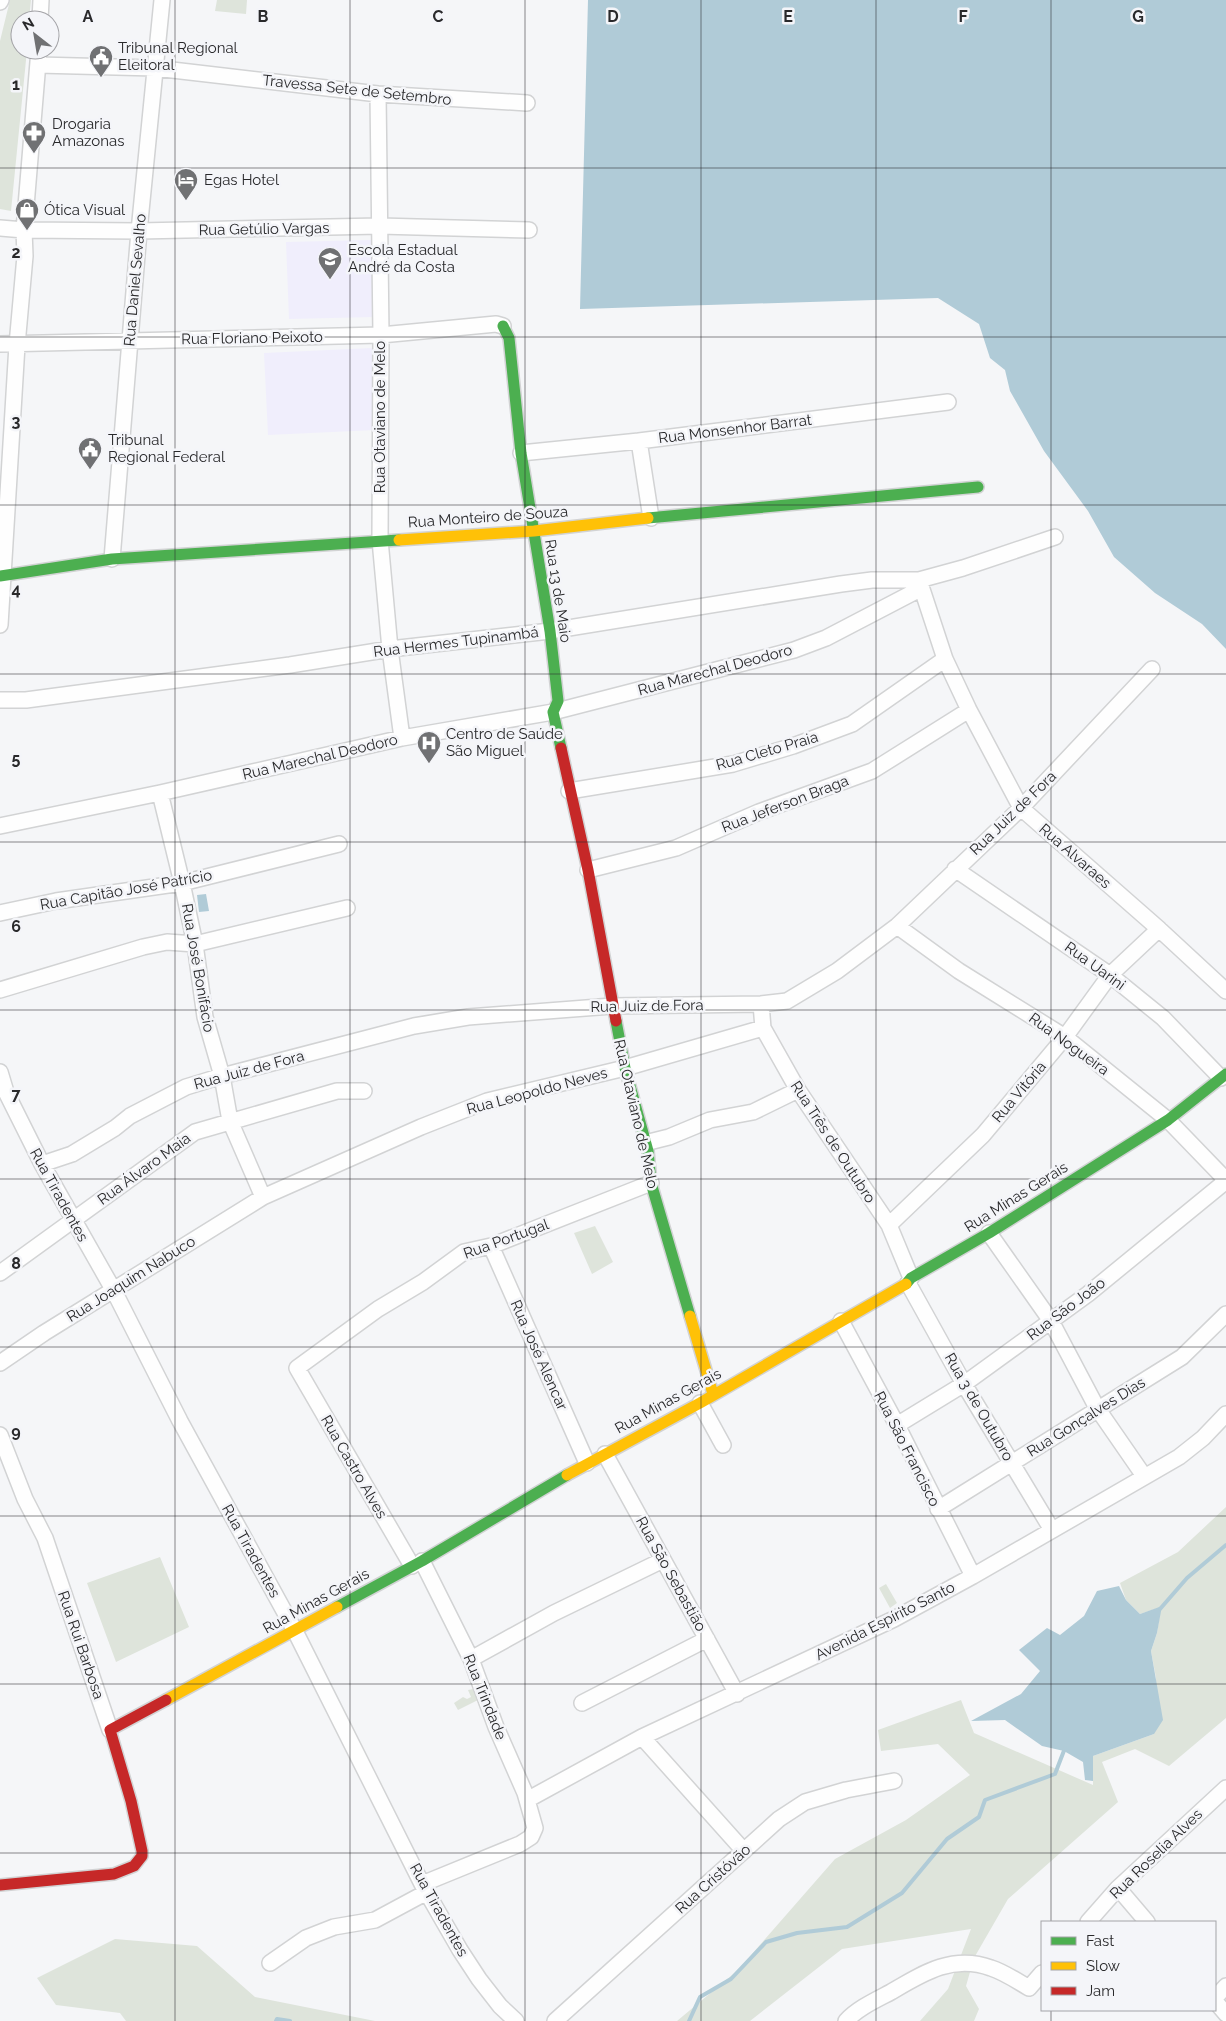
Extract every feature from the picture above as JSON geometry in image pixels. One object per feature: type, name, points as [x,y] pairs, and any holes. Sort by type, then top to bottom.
[{"type":"street","name":"Rua Daniel Sevalho","points":[[112,559],[139,231],[162,0]]},
{"type":"street","points":[[0,625],[16,345],[25,256],[24,230],[38,60]]},
{"type":"street","name":"Travessa Sete de Setembro","points":[[38,66],[155,68],[378,94],[527,103]]},
{"type":"street","name":"Rua Otaviano de Melo","points":[[378,94],[381,335],[380,540],[390,649],[402,738]]},
{"type":"street","name":"Rua Getúlio Vargas","points":[[0,228],[139,231],[380,226],[529,230]]},
{"type":"street","name":"Rua Floriano Peixoto","points":[[0,344],[381,335],[496,324],[503,326]]},
{"type":"street","name":"Rua 13 de Maio","points":[[503,326],[509,338],[522,453],[550,630],[558,701],[553,712]]},
{"type":"street","name":"Rua Monsenhor Barrat","points":[[522,453],[948,402]]},
{"type":"street","points":[[639,440],[651,518]]},
{"type":"street","name":"Rua Monteiro de Souza","points":[[2,576],[112,559],[534,531],[978,487]]},
{"type":"street","name":"Rua Hermes Tupinambá","points":[[0,700],[26,700],[290,665],[390,649],[550,630],[872,580],[920,584],[1055,537]]},
{"type":"street","name":"Rua Alvaraes","points":[[920,584],[945,659],[1020,808],[1159,929],[1226,991]]},
{"type":"street","name":"Rua Marechal Deodoro","points":[[0,826],[160,793],[402,738],[553,712],[794,650],[826,638],[920,584]]},
{"type":"street","name":"Rua Cleto Praia","points":[[569,791],[733,764],[793,746],[852,724],[945,659]]},
{"type":"street","name":"Rua Juiz de Fora","points":[[42,1164],[72,1154],[115,1128],[130,1116],[186,1087],[414,1026],[477,1016],[612,1006],[761,1004],[787,1001],[836,971],[898,926],[1020,808],[1152,669]]},
{"type":"street","name":"Rua Jeferson Braga","points":[[588,870],[676,848],[759,812],[872,771],[969,710]]},
{"type":"street","name":"Rua Otaviano de Melo","points":[[553,712],[588,870],[625,1068],[646,1144],[651,1183],[713,1394]]},
{"type":"street","name":"Rua José Bonifácio","points":[[160,793],[182,883],[194,944],[205,1017],[222,1076],[230,1121],[263,1197]]},
{"type":"street","name":"Rua Capitão José Patrício","points":[[0,913],[56,901],[182,883],[339,844]]},
{"type":"street","name":"Rua Uarini","points":[[955,869],[1110,975],[1163,1018],[1224,1076]]},
{"type":"street","points":[[0,990],[143,947],[167,942],[194,944],[346,908]]},
{"type":"street","name":"Rua Nogueira","points":[[898,926],[959,971],[1065,1037],[1168,1120],[1226,1180]]},
{"type":"street","name":"Rua Vitória","points":[[889,1226],[983,1135],[1065,1037],[1110,975],[1159,929]]},
{"type":"street","name":"Rua Três de Outubro","points":[[761,1004],[763,1028],[798,1090],[889,1226],[909,1280]]},
{"type":"street","name":"Rua Leopoldo Neves","points":[[263,1197],[421,1127],[487,1102],[625,1068],[763,1028]]},
{"type":"street","name":"Rua Tiradentes","points":[[0,1072],[3,1093],[73,1221],[114,1291],[180,1421],[295,1631],[425,1888],[479,1979],[500,2006],[516,2021]]},
{"type":"street","name":"Rua Minas Gerais","points":[[110,1730],[417,1563],[587,1463],[700,1403],[841,1321],[989,1233],[1168,1120],[1224,1076]]},
{"type":"street","points":[[646,1144],[669,1137],[710,1120],[754,1112],[798,1090]]},
{"type":"street","name":"Rua Álvaro Maia","points":[[0,1273],[195,1132],[337,1091],[364,1091]]},
{"type":"street","name":"Rua São João","points":[[897,1425],[964,1384],[1088,1294],[1226,1180]]},
{"type":"street","name":"Rua Portugal","points":[[297,1368],[378,1309],[424,1282],[464,1252],[491,1246],[651,1183]]},
{"type":"street","name":"Rua Joaquim Nabuco","points":[[0,1363],[263,1197]]},
{"type":"street","points":[[989,1233],[1051,1321],[1097,1408],[1144,1476]]},
{"type":"street","name":"Rua José Alencar","points":[[491,1246],[587,1463]]},
{"type":"street","name":"Rua 3 de Outubro","points":[[909,1280],[964,1384],[1052,1530]]},
{"type":"street","name":"Rua Gonçalves Dias","points":[[938,1509],[1012,1464],[1097,1408],[1182,1357],[1226,1314]]},
{"type":"street","name":"Rua São Francisco","points":[[841,1321],[897,1425],[973,1576]]},
{"type":"street","name":"Rua Castro Alves","points":[[297,1368],[417,1563]]},
{"type":"street","points":[[700,1403],[723,1445]]},
{"type":"street","name":"Avenida Espírito Santo","points":[[527,1800],[642,1737],[894,1619],[973,1576],[1193,1447],[1226,1414]]},
{"type":"street","name":"Rua Rui Barbosa","points":[[0,1435],[25,1499],[46,1538],[110,1730],[142,1851],[139,1861],[126,1870],[114,1874],[0,1886]]},
{"type":"street","name":"Rua São Sebastião","points":[[605,1454],[737,1694]]},
{"type":"street","points":[[471,1659],[554,1613],[663,1560]]},
{"type":"street","name":"Rua Trindade","points":[[417,1563],[471,1659],[527,1800],[535,1828],[531,1837],[520,1844],[425,1888]]},
{"type":"street","points":[[582,1703],[707,1639]]},
{"type":"street","points":[[642,1737],[744,1851]]},
{"type":"street","name":"Rua Cristóvão","points":[[555,2021],[779,1818],[804,1802],[846,1790],[894,1781]]},
{"type":"street","name":"Rua Roselia Alves","points":[[1089,1921],[1118,1888],[1226,1788]]},
{"type":"street","points":[[270,1963],[306,1938],[334,1927],[375,1920],[425,1888]]},
{"type":"street","points":[[1118,1888],[1146,1921]]},
{"type":"street","points":[[846,2021],[851,2016],[937,1967],[964,1963],[980,1964],[994,1968],[1028,1988],[1041,1974]]},
{"type":"street","points":[[1216,1998],[1226,1986]]},
{"type":"street","points":[[1216,2000],[1226,2014]]},
{"type":"shaded area","points":[[10,0],[31,0],[30,10],[10,10],[10,60],[26,60],[11,211],[0,209],[0,41]]},
{"type":"shaded area","points":[[217,0],[247,0],[246,14],[215,11]]},
{"type":"shaded area","name":"Escola Estadual André da Costa","points":[[372,240],[374,317],[289,319],[286,242]]},
{"type":"shaded area","points":[[372,348],[375,430],[268,435],[264,353]]},
{"type":"shaded area","points":[[595,1226],[613,1262],[592,1274],[574,1233]]},
{"type":"shaded area","points":[[1226,1507],[1226,1718],[1169,1766],[1135,1749],[1102,1762],[1118,1802],[1008,1899],[974,1958],[966,1986],[979,2009],[974,2021],[920,2021],[948,1989],[971,1929],[842,1949],[750,2021],[677,2021],[738,1970],[835,1859],[906,1820],[970,1775],[938,1744],[881,1751],[878,1730],[961,1700],[974,1733],[1093,1785],[1093,1756],[1154,1734],[1156,1678],[1151,1651],[1157,1633],[1161,1607],[1140,1614],[1126,1600],[1120,1583],[1178,1552]]},
{"type":"shaded area","points":[[160,1557],[189,1627],[116,1662],[87,1583]]},
{"type":"shaded area","points":[[886,1584],[897,1603],[890,1608],[879,1588]]},
{"type":"shaded area","points":[[473,1689],[478,1700],[458,1710],[454,1703],[463,1697],[467,1699],[471,1697],[468,1690]]},
{"type":"shaded area","points":[[115,1939],[197,1946],[255,1997],[375,2021],[126,2021],[120,2013],[56,2005],[37,1978]]},
{"type":"water","points":[[588,0],[1226,0],[1226,649],[1202,624],[1155,593],[1114,557],[1088,511],[1044,451],[1010,391],[1005,370],[990,358],[979,324],[938,298],[580,309]]},
{"type":"water","points":[[206,894],[209,911],[199,912],[197,895]]},
{"type":"water","points":[[1119,1586],[1126,1600],[1140,1614],[1162,1606],[1157,1633],[1151,1651],[1163,1720],[1154,1734],[1093,1756],[1093,1781],[1085,1780],[1083,1762],[1064,1751],[1042,1746],[1005,1720],[971,1721],[1021,1694],[1040,1671],[1019,1650],[1047,1628],[1060,1635],[1084,1616],[1097,1591]]},
{"type":"waterway","points":[[1160,1609],[1187,1578],[1226,1545]]},
{"type":"waterway","points":[[689,2021],[700,1997],[731,1979],[766,1942],[797,1933],[847,1927],[902,1893],[947,1839],[979,1817],[985,1800],[1055,1774],[1065,1748]]},
{"type":"waterway","points":[[276,2021],[277,2019],[290,2021]]},
{"type":"traffic: fast","points":[[503,326],[509,338],[521,453],[550,631],[558,701],[553,712],[561,748]]},
{"type":"traffic: fast","points":[[648,518],[978,487]]},
{"type":"traffic: fast","points":[[0,576],[112,559],[399,540]]},
{"type":"traffic: fast","points":[[616,1021],[625,1068],[648,1151],[651,1183],[690,1316]]},
{"type":"traffic: fast","points":[[906,1284],[911,1278],[989,1233],[1168,1120],[1226,1074]]},
{"type":"traffic: fast","points":[[337,1607],[422,1561],[567,1475]]},
{"type":"traffic: slow","points":[[399,540],[534,531],[648,518]]},
{"type":"traffic: slow","points":[[567,1475],[700,1403],[906,1284]]},
{"type":"traffic: slow","points":[[690,1316],[713,1394]]},
{"type":"traffic: slow","points":[[166,1700],[337,1607]]},
{"type":"traffic: jam","points":[[561,748],[588,870],[616,1021]]},
{"type":"traffic: jam","points":[[0,1885],[114,1874],[134,1866],[142,1856],[142,1851],[131,1801],[110,1730],[166,1700]]},
{"type":"place","name":"Tribunal Regional Eleitoral","points":[[101,78]]},
{"type":"place","name":"Drogaria Amazonas","points":[[34,154]]},
{"type":"place","name":"Egas Hotel","points":[[186,201]]},
{"type":"place","name":"Ótica Visual","points":[[27,231]]},
{"type":"place","name":"Escola Estadual André da Costa","points":[[330,280]]},
{"type":"place","name":"Tribunal Regional Federal","points":[[90,470]]},
{"type":"place","name":"Centro de Saúde São Miguel","points":[[429,764]]}]
